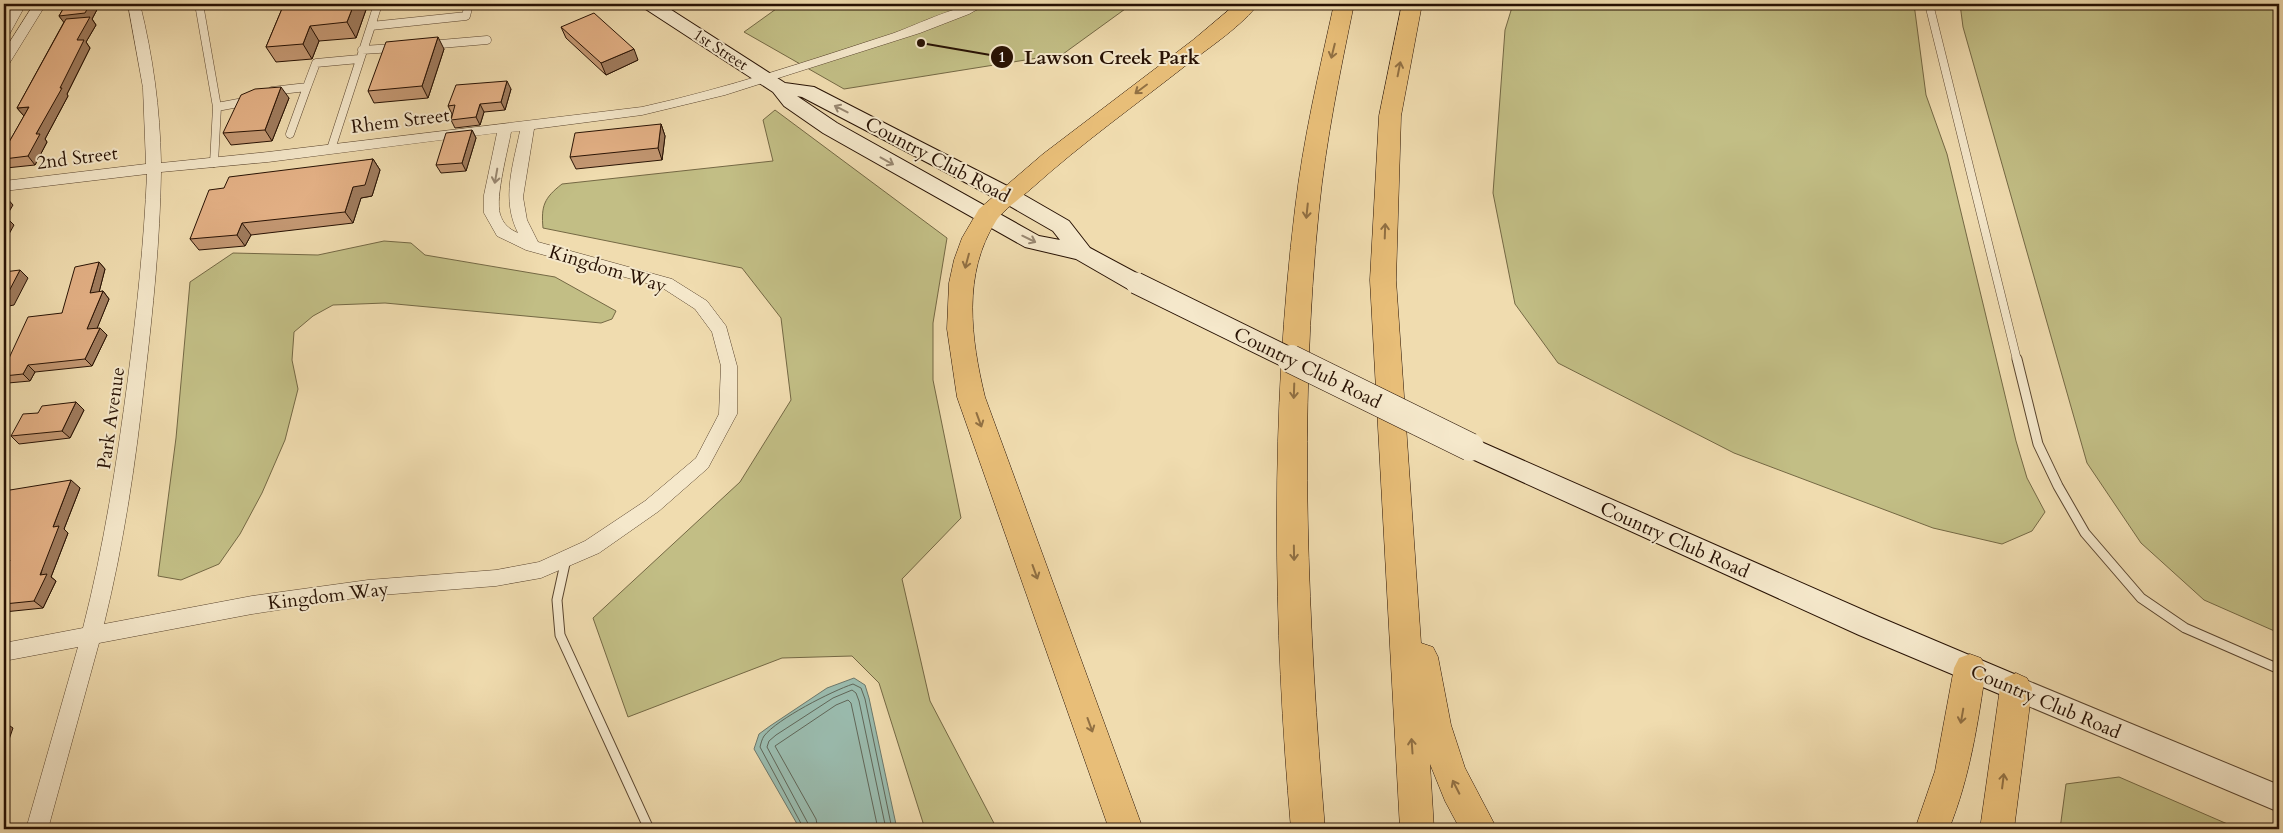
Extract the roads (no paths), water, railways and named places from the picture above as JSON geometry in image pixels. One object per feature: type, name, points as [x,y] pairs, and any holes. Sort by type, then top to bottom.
[{"type":"highway","points":[[1126,829],[971,397],[963,366],[959,338],[960,289],[971,246],[986,216],[1062,150],[1248,4]]},
{"type":"highway","points":[[1308,829],[1300,735],[1295,634],[1292,463],[1296,322],[1307,205],[1320,114],[1344,4]]},
{"type":"highway","points":[[1412,4],[1390,116],[1383,280],[1417,829]]},
{"type":"highway","points":[[1383,280],[1398,395],[1402,491],[1411,589],[1426,686],[1436,734],[1453,782],[1480,829]]},
{"type":"highway","points":[[1932,829],[1941,810],[1950,780],[1970,668]]},
{"type":"highway","points":[[1997,829],[2016,688]]},
{"type":"main road","name":"1st Street","points":[[650,4],[773,83]]},
{"type":"main road","name":"Country Club Road","points":[[773,83],[807,91],[1008,196],[1061,226],[1082,253]]},
{"type":"main road","name":"Country Club Road","points":[[773,83],[791,102],[830,128],[1033,242],[1082,253],[1136,283],[1470,447],[1869,626],[2016,688]]},
{"type":"street","points":[[4,32],[20,4]]},
{"type":"street","points":[[4,62],[40,4]]},
{"type":"street","name":"Park Avenue","points":[[37,829],[89,637],[111,546],[126,464],[152,254],[154,168],[150,94],[134,4]]},
{"type":"street","name":"Rhem Street","points":[[154,168],[214,163],[642,111],[773,83],[981,4]]},
{"type":"street","name":"Kingdom Way","points":[[528,125],[515,197],[519,220],[532,246]]},
{"type":"street","name":"Kingdom Way","points":[[4,652],[252,605],[368,588],[496,578],[541,570],[592,547],[652,506],[702,463],[728,414],[729,366],[720,330],[700,304],[666,283],[532,246],[502,232],[492,213],[492,195],[505,128]]},
{"type":"street","name":"2nd Street","points":[[4,186],[154,168]]},
{"type":"street","name":"Country Club Road","points":[[2016,688],[2279,799]]},
{"type":"lane","points":[[200,4],[217,107],[214,163]]},
{"type":"lane","points":[[331,149],[378,4]]},
{"type":"lane","points":[[371,26],[466,16],[469,4]]},
{"type":"lane","points":[[1929,4],[2038,444],[2058,486],[2085,534],[2141,598],[2185,628],[2279,669]]},
{"type":"lane","points":[[420,46],[487,40]]},
{"type":"lane","points":[[362,50],[400,47]]},
{"type":"lane","points":[[290,134],[316,63],[359,59]]},
{"type":"lane","points":[[262,95],[270,91],[307,87]]},
{"type":"lane","points":[[217,107],[246,102],[254,98]]},
{"type":"lane","points":[[566,558],[557,600],[560,635],[649,829]]},
{"type":"water","points":[[854,678],[865,685],[869,698],[897,829],[800,829],[754,749],[759,734],[827,688]]},
{"type":"place","name":"Lawson Creek Park","points":[[921,43]]}]
